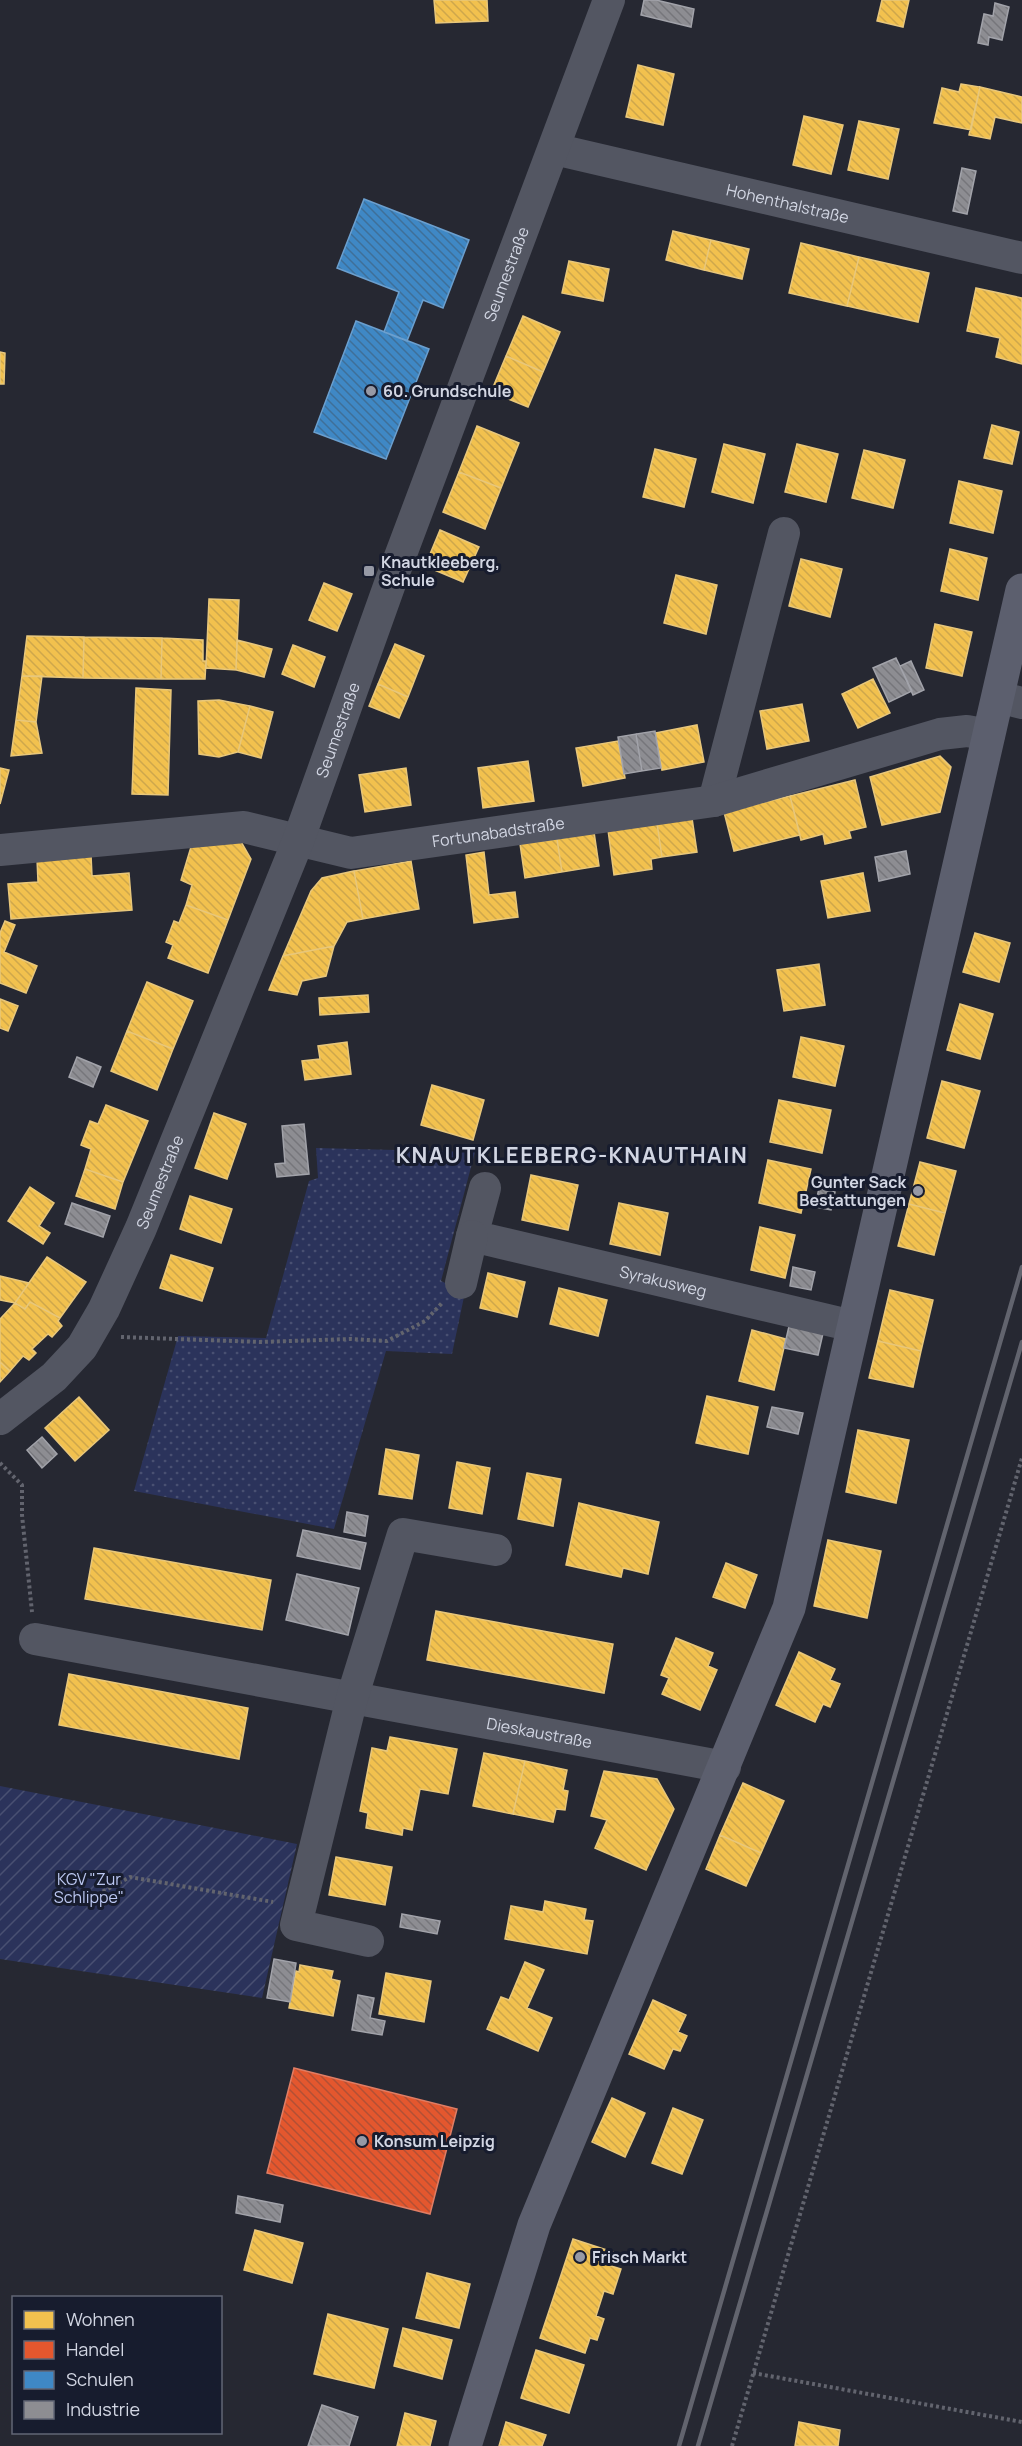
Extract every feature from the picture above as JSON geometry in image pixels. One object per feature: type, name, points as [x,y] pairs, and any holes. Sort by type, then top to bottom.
[{"type":"main road","points":[[465,2446],[534,2225],[789,1608],[989,735],[1010,700],[1022,590]]},
{"type":"street","name":"Seumestraße","points":[[0,1419],[54,1377],[82,1347],[104,1309],[141,1228],[298,841],[392,578],[609,0]]},
{"type":"street","name":"Hohenthalstraße","points":[[554,148],[1022,258]]},
{"type":"street","points":[[714,801],[784,533]]},
{"type":"street","name":"Fortunabadstraße","points":[[0,850],[244,826],[351,853],[714,801],[940,734],[967,731],[989,735]]},
{"type":"street","points":[[461,1283],[485,1188]]},
{"type":"street","name":"Syrakusweg","points":[[472,1236],[853,1326]]},
{"type":"street","points":[[368,1941],[296,1925],[352,1698],[403,1534],[496,1551]]},
{"type":"street","name":"Dieskaustraße","points":[[35,1639],[725,1767]]},
{"type":"path","points":[[90,1333],[112,1337],[261,1342],[351,1339],[387,1341],[425,1321],[461,1283]]},
{"type":"path","points":[[732,2446],[1022,1458]]},
{"type":"path","points":[[0,1463],[22,1485],[22,1515],[35,1639]]},
{"type":"path","points":[[87,1900],[130,1877],[301,1907]]},
{"type":"path","points":[[753,2373],[1022,2422]]},
{"type":"green space","points":[[316,1148],[475,1152],[441,1281],[465,1292],[452,1354],[386,1351],[334,1529],[134,1491],[178,1336],[266,1338],[309,1181],[318,1178]]},
{"type":"green space","name":"KGV \"Zur Schlippe\"","points":[[0,1786],[297,1844],[262,1998],[0,1959]]},
{"type":"building: Wohnen","points":[[434,0],[487,0],[488,21],[436,23]]},
{"type":"building: Wohnen","points":[[882,0],[909,0],[903,27],[877,21]]},
{"type":"building: Wohnen","points":[[638,65],[674,74],[663,125],[626,117]]},
{"type":"building: Wohnen","points":[[961,84],[980,87],[971,130],[934,123],[942,88],[959,92]]},
{"type":"building: Wohnen","points":[[980,87],[1022,97],[1022,123],[995,117],[990,139],[969,135]]},
{"type":"building: Wohnen","points":[[804,116],[843,125],[831,174],[793,165]]},
{"type":"building: Wohnen","points":[[859,121],[899,129],[888,179],[848,170]]},
{"type":"building: Wohnen","points":[[673,231],[711,240],[704,270],[666,260]]},
{"type":"building: Wohnen","points":[[711,240],[749,249],[742,279],[704,270]]},
{"type":"building: Wohnen","points":[[801,243],[859,257],[847,306],[789,293]]},
{"type":"building: Wohnen","points":[[859,257],[929,273],[918,322],[847,306]]},
{"type":"building: Wohnen","points":[[569,261],[609,269],[603,301],[562,293]]},
{"type":"building: Wohnen","points":[[976,288],[1022,298],[1022,364],[996,357],[1000,338],[967,331]]},
{"type":"building: Wohnen","points":[[523,316],[560,332],[543,372],[506,356]]},
{"type":"building: Wohnen","points":[[0,352],[5,353],[4,384],[0,384]]},
{"type":"building: Wohnen","points":[[506,356],[543,372],[528,407],[491,392]]},
{"type":"building: Wohnen","points":[[992,425],[1019,432],[1012,464],[984,458]]},
{"type":"building: Wohnen","points":[[477,426],[519,443],[501,488],[459,472]]},
{"type":"building: Wohnen","points":[[724,444],[765,454],[753,503],[712,492]]},
{"type":"building: Wohnen","points":[[797,444],[838,454],[826,502],[785,492]]},
{"type":"building: Wohnen","points":[[655,449],[696,459],[684,507],[643,497]]},
{"type":"building: Wohnen","points":[[864,450],[905,460],[893,508],[852,498]]},
{"type":"building: Wohnen","points":[[459,472],[501,488],[485,529],[443,512]]},
{"type":"building: Wohnen","points":[[959,481],[1002,491],[993,533],[950,523]]},
{"type":"building: Wohnen","points":[[440,530],[479,547],[463,582],[425,566]]},
{"type":"building: Wohnen","points":[[950,549],[987,558],[978,600],[941,591]]},
{"type":"building: Wohnen","points":[[801,559],[842,569],[830,617],[789,606]]},
{"type":"building: Wohnen","points":[[676,575],[717,585],[706,634],[664,623]]},
{"type":"building: Wohnen","points":[[324,583],[352,594],[337,631],[309,620]]},
{"type":"building: Wohnen","points":[[209,599],[239,600],[236,670],[206,668]]},
{"type":"building: Wohnen","points":[[935,624],[972,632],[962,676],[926,668]]},
{"type":"building: Wohnen","points":[[27,636],[84,637],[83,678],[22,676]]},
{"type":"building: Wohnen","points":[[84,637],[162,638],[161,679],[83,678]]},
{"type":"building: Wohnen","points":[[162,638],[203,640],[203,661],[206,661],[205,679],[161,679]]},
{"type":"building: Wohnen","points":[[237,640],[272,649],[264,677],[236,670]]},
{"type":"building: Wohnen","points":[[395,644],[424,656],[408,697],[378,684]]},
{"type":"building: Wohnen","points":[[293,645],[325,657],[314,687],[282,674]]},
{"type":"building: Wohnen","points":[[22,676],[42,676],[36,722],[16,720]]},
{"type":"building: Wohnen","points":[[873,679],[890,713],[858,728],[842,694]]},
{"type":"building: Wohnen","points":[[378,684],[408,697],[399,718],[369,706]]},
{"type":"building: Wohnen","points":[[136,688],[171,690],[168,795],[132,794]]},
{"type":"building: Wohnen","points":[[219,700],[250,706],[238,752],[219,757],[199,754],[198,701]]},
{"type":"building: Wohnen","points":[[802,704],[809,741],[767,749],[760,711]]},
{"type":"building: Wohnen","points":[[250,706],[273,712],[261,758],[238,752]]},
{"type":"building: Wohnen","points":[[16,720],[36,722],[42,753],[11,756]]},
{"type":"building: Wohnen","points":[[697,725],[704,762],[662,770],[655,733]]},
{"type":"building: Wohnen","points":[[618,741],[625,778],[583,786],[576,748]]},
{"type":"building: Wohnen","points":[[940,756],[951,767],[940,812],[882,825],[870,777]]},
{"type":"building: Wohnen","points":[[528,761],[534,801],[483,808],[478,768]]},
{"type":"building: Wohnen","points":[[0,768],[9,770],[0,804]]},
{"type":"building: Wohnen","points":[[406,768],[411,805],[365,812],[359,775]]},
{"type":"building: Wohnen","points":[[855,780],[866,827],[849,831],[851,838],[825,844],[823,834],[801,840],[790,796]]},
{"type":"building: Wohnen","points":[[790,796],[800,835],[734,851],[724,812]]},
{"type":"building: Wohnen","points":[[692,818],[697,852],[662,857],[657,823]]},
{"type":"building: Wohnen","points":[[657,823],[662,857],[651,859],[652,869],[614,875],[608,830]]},
{"type":"building: Wohnen","points":[[594,832],[599,866],[562,872],[557,839]]},
{"type":"building: Wohnen","points":[[557,839],[562,872],[525,878],[520,844]]},
{"type":"building: Wohnen","points":[[240,840],[251,859],[228,920],[186,905],[192,885],[181,880],[191,847]]},
{"type":"building: Wohnen","points":[[484,852],[489,895],[515,892],[518,917],[474,923],[466,855]]},
{"type":"building: Wohnen","points":[[91,855],[92,876],[129,873],[132,910],[11,919],[8,884],[38,882],[37,859]]},
{"type":"building: Wohnen","points":[[411,861],[419,909],[363,919],[354,871]]},
{"type":"building: Wohnen","points":[[354,871],[363,919],[347,922],[334,946],[283,956],[311,891],[322,878]]},
{"type":"building: Wohnen","points":[[863,873],[870,911],[828,918],[821,881]]},
{"type":"building: Wohnen","points":[[186,905],[228,920],[208,973],[168,958],[173,945],[166,942],[174,921],[179,923]]},
{"type":"building: Wohnen","points":[[5,921],[15,925],[4,952],[37,966],[26,993],[0,983],[0,933]]},
{"type":"building: Wohnen","points":[[975,933],[1010,943],[999,982],[963,972]]},
{"type":"building: Wohnen","points":[[334,946],[326,976],[302,981],[297,995],[269,990],[283,956]]},
{"type":"building: Wohnen","points":[[819,964],[825,1005],[784,1011],[777,970]]},
{"type":"building: Wohnen","points":[[147,982],[193,1001],[173,1049],[127,1031]]},
{"type":"building: Wohnen","points":[[368,995],[369,1012],[320,1015],[319,998]]},
{"type":"building: Wohnen","points":[[0,999],[18,1006],[8,1031],[0,1028]]},
{"type":"building: Wohnen","points":[[960,1004],[993,1014],[980,1059],[947,1050]]},
{"type":"building: Wohnen","points":[[127,1031],[173,1049],[157,1090],[111,1071]]},
{"type":"building: Wohnen","points":[[801,1037],[844,1046],[835,1086],[793,1077]]},
{"type":"building: Wohnen","points":[[347,1042],[351,1074],[305,1080],[302,1061],[320,1059],[318,1046]]},
{"type":"building: Wohnen","points":[[942,1081],[980,1091],[964,1148],[927,1138]]},
{"type":"building: Wohnen","points":[[432,1085],[484,1100],[473,1140],[421,1125]]},
{"type":"building: Wohnen","points":[[779,1100],[831,1110],[822,1153],[770,1142]]},
{"type":"building: Wohnen","points":[[106,1105],[148,1121],[123,1182],[85,1169],[91,1149],[81,1145],[90,1121],[98,1124]]},
{"type":"building: Wohnen","points":[[214,1113],[246,1124],[227,1179],[195,1168]]},
{"type":"building: Wohnen","points":[[768,1160],[811,1169],[801,1213],[759,1203]]},
{"type":"building: Wohnen","points":[[920,1162],[956,1171],[945,1213],[909,1204]]},
{"type":"building: Wohnen","points":[[85,1169],[123,1182],[115,1209],[76,1196]]},
{"type":"building: Wohnen","points":[[531,1175],[578,1185],[568,1230],[522,1220]]},
{"type":"building: Wohnen","points":[[30,1187],[54,1203],[39,1226],[50,1233],[43,1244],[8,1221]]},
{"type":"building: Wohnen","points":[[190,1196],[232,1209],[221,1243],[180,1229]]},
{"type":"building: Wohnen","points":[[619,1203],[668,1213],[660,1255],[610,1244]]},
{"type":"building: Wohnen","points":[[909,1204],[945,1213],[934,1255],[898,1246]]},
{"type":"building: Wohnen","points":[[760,1227],[795,1235],[785,1278],[751,1270]]},
{"type":"building: Wohnen","points":[[171,1255],[213,1268],[202,1301],[160,1288]]},
{"type":"building: Wohnen","points":[[47,1257],[86,1282],[60,1318],[30,1302],[25,1309],[15,1303]]},
{"type":"building: Wohnen","points":[[488,1273],[525,1282],[517,1317],[480,1308]]},
{"type":"building: Wohnen","points":[[0,1276],[29,1283],[15,1303],[0,1300]]},
{"type":"building: Wohnen","points":[[559,1288],[607,1300],[598,1336],[550,1324]]},
{"type":"building: Wohnen","points":[[890,1290],[933,1300],[921,1351],[878,1341]]},
{"type":"building: Wohnen","points":[[30,1302],[60,1318],[58,1321],[62,1326],[52,1337],[48,1334],[32,1349],[36,1353],[29,1360],[23,1356],[10,1371],[0,1362],[0,1319],[15,1303],[25,1309]]},
{"type":"building: Wohnen","points":[[752,1330],[786,1339],[774,1390],[739,1381]]},
{"type":"building: Wohnen","points":[[878,1341],[921,1351],[913,1387],[869,1378]]},
{"type":"building: Wohnen","points":[[0,1362],[10,1371],[0,1382]]},
{"type":"building: Wohnen","points":[[707,1396],[758,1407],[748,1454],[696,1443]]},
{"type":"building: Wohnen","points":[[79,1397],[109,1430],[75,1461],[45,1428]]},
{"type":"building: Wohnen","points":[[858,1430],[909,1440],[896,1503],[846,1492]]},
{"type":"building: Wohnen","points":[[386,1449],[419,1455],[412,1499],[379,1494]]},
{"type":"building: Wohnen","points":[[457,1462],[490,1468],[482,1514],[449,1508]]},
{"type":"building: Wohnen","points":[[527,1473],[561,1479],[553,1526],[518,1519]]},
{"type":"building: Wohnen","points":[[579,1503],[659,1522],[648,1574],[623,1568],[621,1577],[566,1565]]},
{"type":"building: Wohnen","points":[[828,1540],[881,1551],[867,1618],[814,1606]]},
{"type":"building: Wohnen","points":[[94,1548],[271,1580],[262,1630],[85,1599]]},
{"type":"building: Wohnen","points":[[726,1563],[757,1575],[745,1608],[713,1597]]},
{"type":"building: Wohnen","points":[[436,1611],[613,1644],[604,1693],[427,1660]]},
{"type":"building: Wohnen","points":[[676,1638],[713,1653],[708,1666],[717,1670],[700,1710],[662,1694],[669,1678],[661,1675]]},
{"type":"building: Wohnen","points":[[799,1652],[835,1669],[830,1680],[840,1684],[830,1707],[823,1704],[815,1722],[776,1705]]},
{"type":"building: Wohnen","points":[[69,1674],[248,1708],[239,1759],[59,1725]]},
{"type":"building: Wohnen","points":[[390,1737],[457,1749],[448,1794],[420,1789],[412,1830],[403,1828],[402,1835],[366,1828],[368,1813],[360,1811],[372,1748],[387,1751]]},
{"type":"building: Wohnen","points":[[484,1753],[525,1761],[513,1814],[473,1806]]},
{"type":"building: Wohnen","points":[[525,1761],[567,1770],[563,1790],[568,1791],[565,1810],[556,1809],[553,1822],[513,1814]]},
{"type":"building: Wohnen","points":[[604,1771],[657,1779],[674,1809],[646,1870],[595,1848],[607,1820],[591,1816]]},
{"type":"building: Wohnen","points":[[743,1783],[784,1801],[761,1853],[720,1835]]},
{"type":"building: Wohnen","points":[[720,1835],[761,1853],[746,1886],[706,1869]]},
{"type":"building: Wohnen","points":[[336,1857],[392,1867],[385,1905],[329,1895]]},
{"type":"building: Wohnen","points":[[545,1901],[586,1909],[584,1920],[593,1921],[587,1954],[505,1939],[511,1906],[543,1912]]},
{"type":"building: Wohnen","points":[[525,1962],[544,1970],[527,2008],[552,2018],[538,2051],[487,2029],[501,1997],[509,2000]]},
{"type":"building: Wohnen","points":[[300,1965],[333,1971],[331,1979],[340,1981],[333,2016],[289,2008],[296,1971],[299,1972]]},
{"type":"building: Wohnen","points":[[386,1973],[431,1981],[424,2022],[379,2014]]},
{"type":"building: Wohnen","points":[[653,2000],[686,2015],[678,2032],[687,2036],[680,2051],[673,2049],[664,2069],[629,2054]]},
{"type":"building: Wohnen","points":[[612,2098],[645,2113],[625,2157],[592,2142]]},
{"type":"building: Wohnen","points":[[673,2108],[703,2120],[682,2174],[652,2163]]},
{"type":"building: Wohnen","points":[[255,2230],[303,2243],[292,2283],[244,2270]]},
{"type":"building: Wohnen","points":[[573,2239],[613,2252],[608,2265],[621,2269],[613,2294],[604,2291],[596,2316],[604,2319],[597,2340],[590,2338],[585,2353],[540,2338]]},
{"type":"building: Wohnen","points":[[427,2273],[470,2284],[459,2328],[416,2318]]},
{"type":"building: Wohnen","points":[[328,2314],[388,2329],[374,2388],[314,2374]]},
{"type":"building: Wohnen","points":[[403,2328],[452,2340],[442,2379],[394,2366]]},
{"type":"building: Wohnen","points":[[536,2350],[584,2365],[569,2413],[521,2398]]},
{"type":"building: Wohnen","points":[[405,2413],[436,2421],[430,2446],[397,2446]]},
{"type":"building: Wohnen","points":[[506,2422],[546,2435],[542,2446],[499,2446]]},
{"type":"building: Wohnen","points":[[799,2422],[840,2430],[838,2446],[795,2446]]},
{"type":"building: Handel","name":"Konsum Leipzig","points":[[294,2068],[457,2109],[430,2214],[267,2173]]},
{"type":"building: Schulen","points":[[364,199],[469,240],[443,308],[423,300],[407,341],[384,332],[399,292],[337,268]]},
{"type":"building: Schulen","name":"60. Grundschule","points":[[356,321],[429,349],[386,459],[314,432]]},
{"type":"building: Industrie","points":[[644,0],[656,0],[694,9],[691,27],[641,15]]},
{"type":"building: Industrie","points":[[995,3],[1009,7],[1002,40],[989,37],[988,45],[978,43],[984,14],[993,16]]},
{"type":"building: Industrie","points":[[962,168],[976,171],[967,214],[953,211]]},
{"type":"building: Industrie","points":[[896,658],[912,691],[889,702],[873,668]]},
{"type":"building: Industrie","points":[[911,661],[924,690],[913,695],[900,666]]},
{"type":"building: Industrie","points":[[655,731],[661,768],[642,771],[636,734]]},
{"type":"building: Industrie","points":[[636,734],[642,771],[624,774],[618,737]]},
{"type":"building: Industrie","points":[[906,851],[910,874],[879,881],[875,857]]},
{"type":"building: Industrie","points":[[77,1057],[101,1067],[93,1087],[69,1077]]},
{"type":"building: Industrie","points":[[304,1124],[309,1174],[277,1177],[275,1164],[285,1163],[282,1126]]},
{"type":"building: Industrie","points":[[819,1188],[835,1192],[831,1210],[815,1207]]},
{"type":"building: Industrie","points":[[72,1203],[110,1216],[103,1237],[65,1224]]},
{"type":"building: Industrie","points":[[793,1267],[815,1272],[811,1290],[790,1286]]},
{"type":"building: Industrie","points":[[790,1322],[824,1329],[818,1355],[784,1348]]},
{"type":"building: Industrie","points":[[772,1407],[803,1413],[798,1434],[767,1427]]},
{"type":"building: Industrie","points":[[42,1437],[57,1454],[42,1468],[27,1450]]},
{"type":"building: Industrie","points":[[347,1512],[368,1516],[365,1536],[344,1532]]},
{"type":"building: Industrie","points":[[303,1530],[366,1543],[360,1569],[297,1556]]},
{"type":"building: Industrie","points":[[297,1574],[359,1588],[348,1635],[286,1620]]},
{"type":"building: Industrie","points":[[402,1914],[440,1921],[437,1934],[400,1927]]},
{"type":"building: Industrie","points":[[274,1959],[296,1963],[290,2002],[267,1998]]},
{"type":"building: Industrie","points":[[358,1995],[374,1998],[370,2018],[385,2021],[382,2035],[352,2030]]},
{"type":"building: Industrie","points":[[238,2196],[283,2205],[280,2222],[236,2213]]},
{"type":"building: Industrie","points":[[322,2405],[358,2417],[349,2446],[308,2446]]},
{"type":"railway","points":[[679,2446],[1022,1267]]},
{"type":"railway","points":[[698,2446],[1022,1342]]},
{"type":"place","name":"60. Grundschule","points":[[371,391]]},
{"type":"place","name":"Knautkleeberg, Schule","points":[[369,571]]},
{"type":"place","name":"Gunter Sack Bestattungen","points":[[918,1191]]},
{"type":"place","name":"Konsum Leipzig","points":[[362,2141]]},
{"type":"place","name":"Frisch Markt","points":[[580,2257]]},
{"type":"district","name":"KNAUTKLEEBERG-KNAUTHAIN","points":[[572,1155]]}]
